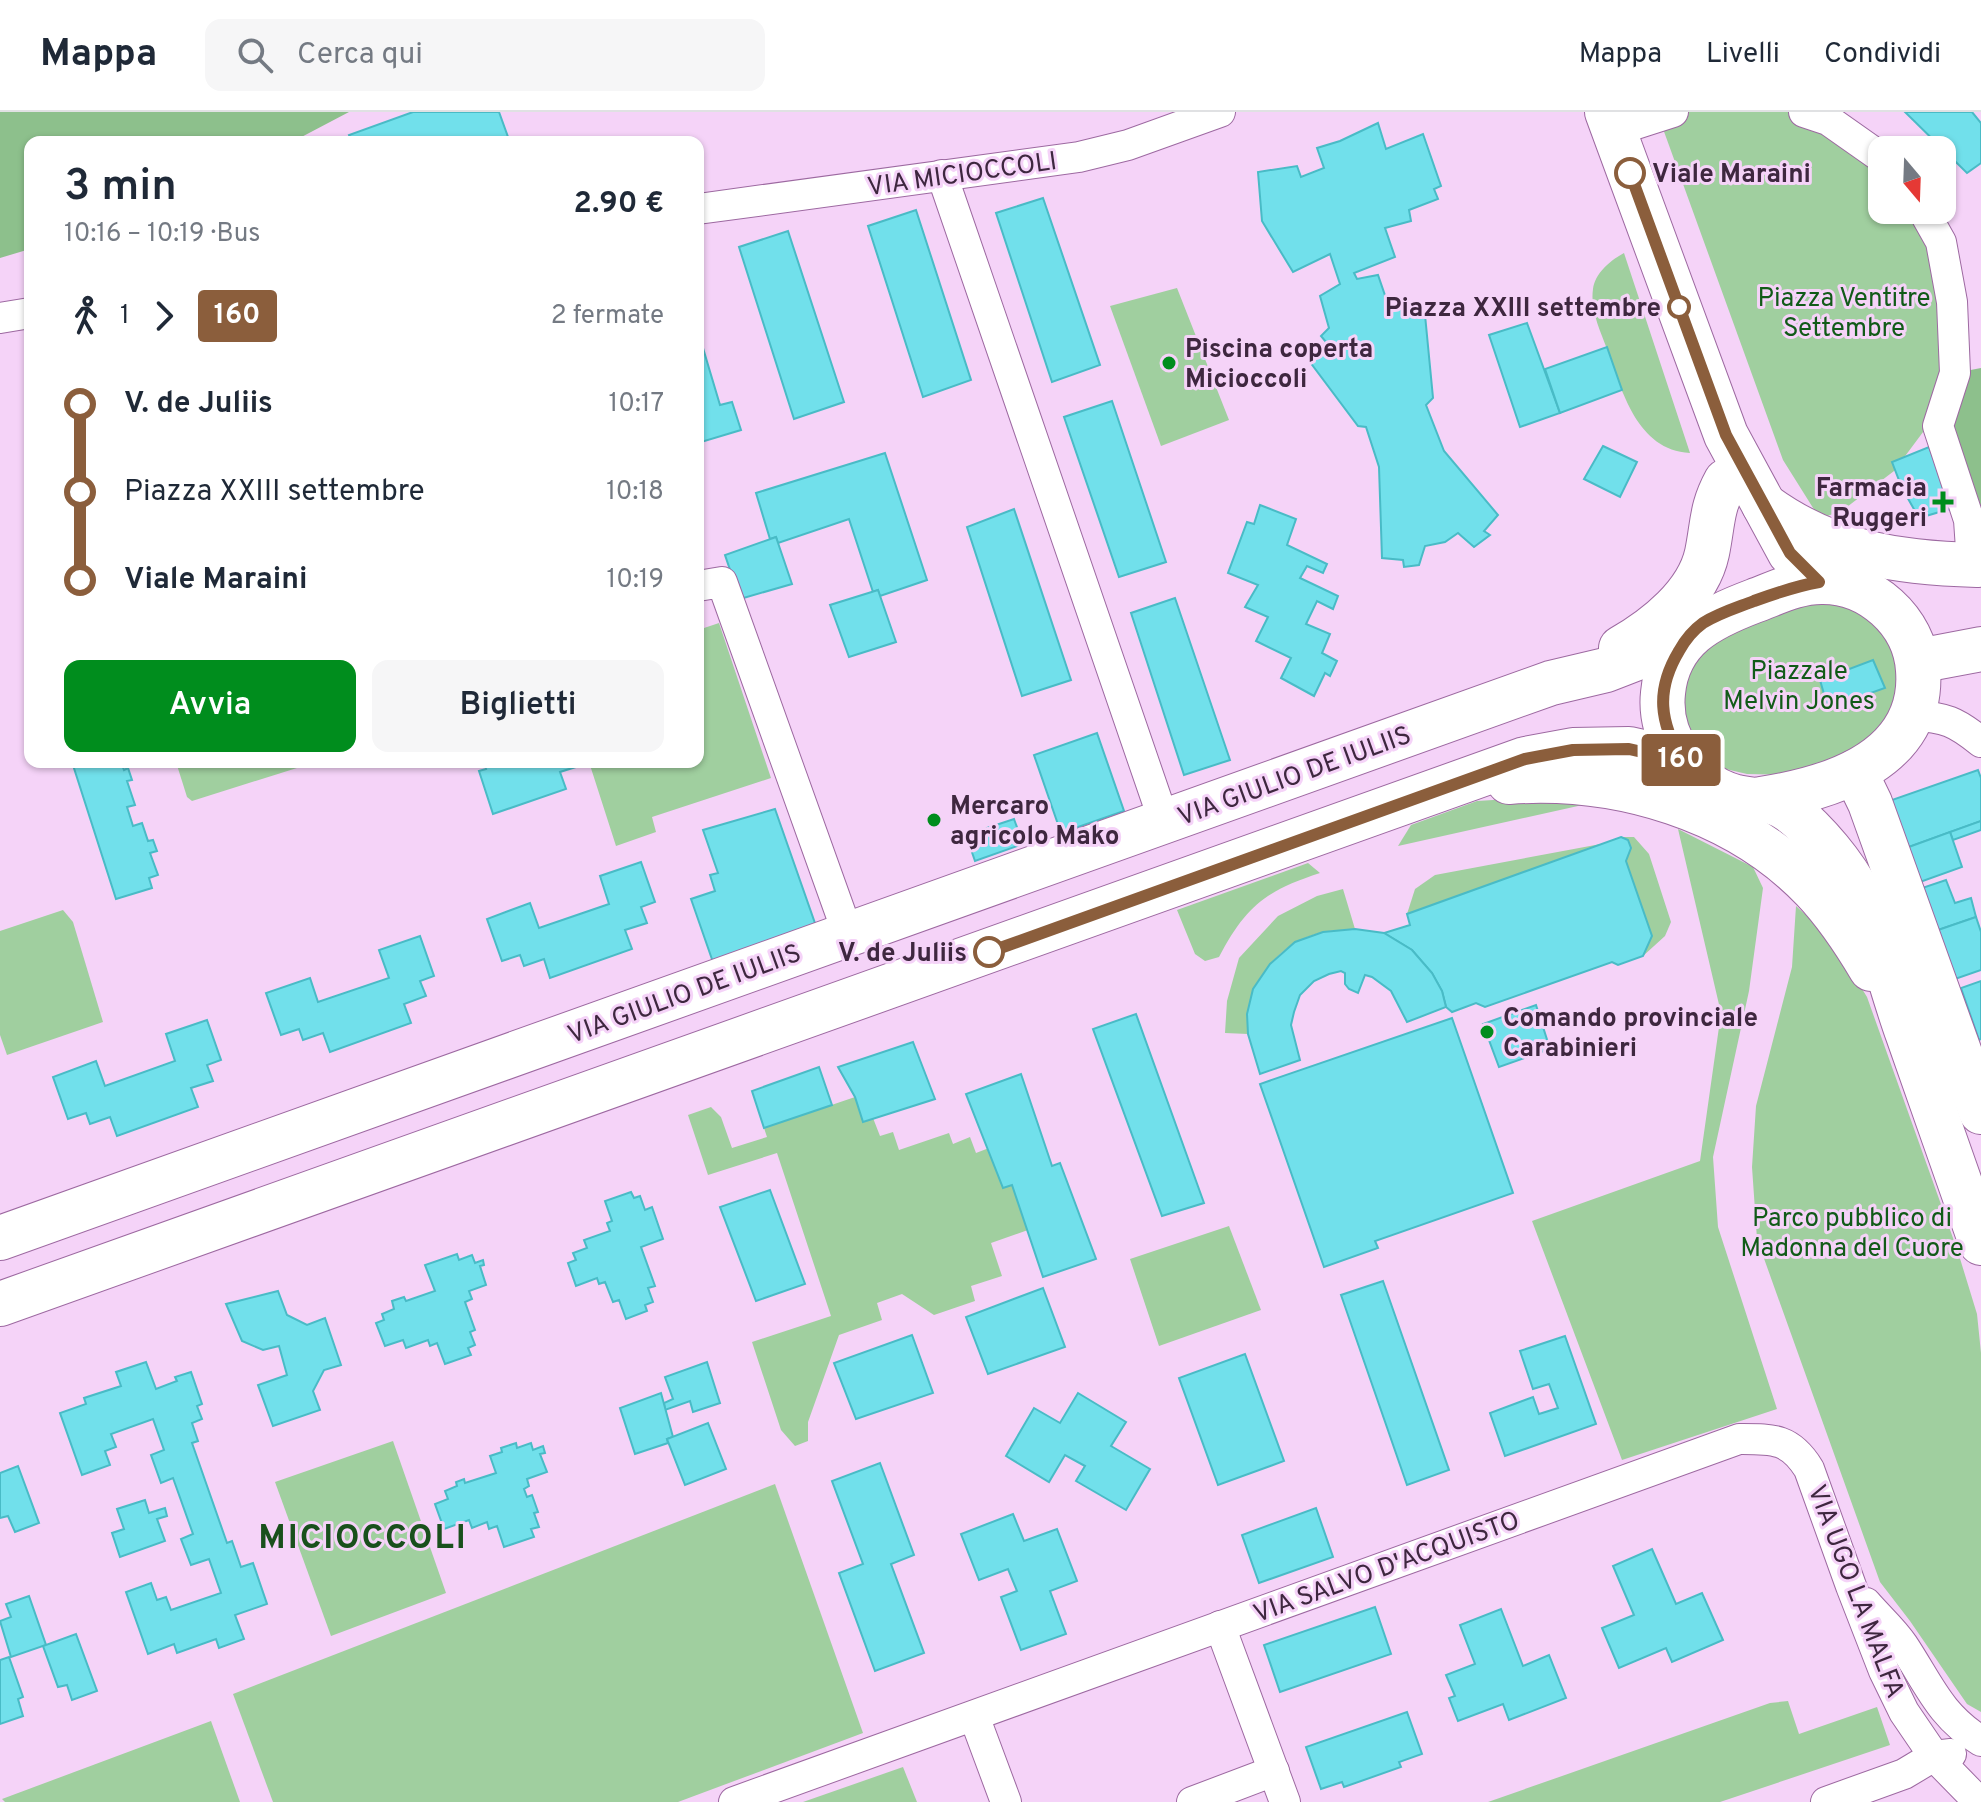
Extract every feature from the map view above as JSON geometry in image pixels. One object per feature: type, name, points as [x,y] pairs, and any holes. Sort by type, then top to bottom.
[{"type":"main road","points":[[1611,122],[1726,435],[1790,553],[1837,585],[1875,597],[1905,629],[1918,661],[1919,683],[1913,715],[1900,739],[1883,756],[1855,772],[1787,795],[1761,799]]},
{"type":"main road","points":[[1726,435],[1726,481],[1735,522],[1733,562],[1702,627],[1669,667],[1663,692],[1669,737],[1682,761],[1708,784],[1736,796],[1774,801],[1798,817],[1833,853],[1866,907],[1981,1243]]},
{"type":"main road","points":[[1551,683],[1649,632],[1690,590],[1707,556],[1715,501],[1726,481]]},
{"type":"main road","points":[[1764,505],[1792,526],[1870,555],[1980,569]]},
{"type":"main road","points":[[1702,627],[1795,586],[1921,582],[1980,569]]},
{"type":"main road","name":"VIA GIULIO DE IULIIS","points":[[0,1238],[1551,683],[1606,670],[1702,627]]},
{"type":"main road","points":[[1918,661],[1981,649]]},
{"type":"main road","points":[[0,1304],[1525,759],[1573,750],[1629,749],[1682,761]]},
{"type":"main road","points":[[1855,772],[1875,818],[1981,1112]]},
{"type":"main road","points":[[1447,788],[1531,781],[1627,789],[1696,810],[1745,835],[1813,890],[1864,956],[1903,1020]]},
{"type":"street","name":"VIA MICIOCCOLI","points":[[704,208],[1079,157],[1128,145],[1220,112]]},
{"type":"street","points":[[1611,122],[1673,112]]},
{"type":"street","points":[[1804,112],[1828,120],[1868,148]]},
{"type":"street","points":[[942,175],[1164,821]]},
{"type":"street","points":[[1931,224],[1941,242],[1952,302],[1955,373],[1938,426],[1969,520],[1971,549],[1980,569]]},
{"type":"street","points":[[0,318],[24,314]]},
{"type":"street","points":[[704,585],[722,582],[848,934]]},
{"type":"street","points":[[1913,715],[1937,717],[1958,724],[1981,742]]},
{"type":"street","name":"VIA SALVO D'ACQUISTO","points":[[734,1802],[1739,1439],[1774,1439],[1799,1452]]},
{"type":"street","name":"VIA UGO LA MALFA","points":[[1799,1452],[1809,1469],[1851,1586],[1897,1698],[1934,1756],[1978,1796]]},
{"type":"street","points":[[1851,1586],[1902,1644],[1942,1709],[1981,1741]]},
{"type":"street","points":[[1220,1626],[1285,1802]]},
{"type":"street","points":[[974,1716],[1006,1802]]},
{"type":"street","points":[[1826,1802],[1904,1774],[1934,1756],[1981,1750]]},
{"type":"street","points":[[1192,1802],[1274,1771]]},
{"type":"green space","points":[[0,112],[349,112],[303,136],[24,136],[24,251],[0,258]]},
{"type":"green space","name":"Piazza Ventitre Settembre","points":[[1673,112],[1804,112],[1868,150],[1868,224],[1926,224],[1955,373],[1929,424],[1894,471],[1843,510],[1820,519],[1783,460],[1658,115]]},
{"type":"green space","points":[[1624,253],[1690,453],[1672,449],[1644,430],[1626,400],[1599,327],[1592,297],[1594,283],[1604,268]]},
{"type":"green space","name":"Piscina coperta Micioccoli","points":[[1177,288],[1229,420],[1161,446],[1110,306]]},
{"type":"green space","points":[[1981,368],[1981,518],[1949,422],[1955,373]]},
{"type":"green space","name":"Piazzale Melvin Jones","points":[[1819,598],[1879,619],[1902,665],[1898,702],[1880,730],[1848,758],[1790,775],[1747,774],[1717,767],[1694,750],[1679,694],[1695,654],[1722,631]]},
{"type":"green space","points":[[719,623],[771,778],[652,817],[656,832],[616,846],[591,768],[704,768],[704,628]]},
{"type":"green space","points":[[178,768],[297,768],[192,801],[187,797]]},
{"type":"green space","points":[[1526,798],[1587,804],[1398,846],[1411,825],[1477,801]]},
{"type":"green space","points":[[1678,829],[1753,867],[1763,888],[1749,991],[1713,1157],[1718,1227],[1777,1409],[1622,1460],[1532,1221],[1700,1161],[1721,1013]]},
{"type":"green space","points":[[1621,837],[1634,837],[1649,854],[1671,922],[1665,936],[1643,956],[1652,936],[1626,861],[1631,847],[1628,840]]},
{"type":"green space","points":[[1606,843],[1407,914],[1415,889],[1435,875]]},
{"type":"green space","points":[[1308,863],[1320,873],[1285,887],[1259,903],[1238,925],[1219,957],[1205,961],[1195,954],[1177,910]]},
{"type":"green space","points":[[1343,889],[1355,929],[1323,932],[1306,938],[1277,956],[1266,969],[1252,999],[1248,1034],[1225,1033],[1227,1001],[1239,958],[1278,916],[1317,896]]},
{"type":"green space","name":"Parco pubblico di Madonna del Cuore","points":[[1796,906],[1830,937],[1867,997],[1977,1314],[1981,1353],[1981,1712],[1967,1704],[1880,1582],[1757,1239],[1752,1167],[1756,1106],[1792,967]]},
{"type":"green space","points":[[63,910],[73,922],[103,1022],[7,1055],[0,1035],[0,931]]},
{"type":"green space","points":[[855,1097],[863,1121],[873,1118],[880,1136],[893,1132],[899,1150],[949,1133],[953,1144],[970,1137],[976,1153],[989,1148],[1003,1188],[1012,1185],[1028,1230],[991,1243],[1002,1276],[971,1286],[975,1301],[934,1315],[902,1294],[877,1303],[882,1320],[839,1335],[808,1422],[808,1441],[795,1446],[781,1430],[752,1342],[831,1316],[777,1153],[708,1175],[688,1115],[711,1107],[721,1117],[732,1148],[767,1137],[764,1128]]},
{"type":"green space","points":[[1229,1226],[1261,1310],[1159,1346],[1130,1259]]},
{"type":"green space","points":[[393,1441],[446,1593],[331,1636],[275,1482]]},
{"type":"green space","points":[[775,1484],[863,1733],[678,1802],[273,1802],[233,1694]]},
{"type":"green space","points":[[1788,1701],[1799,1734],[1877,1707],[1890,1745],[1720,1802],[1488,1802],[1770,1703]]},
{"type":"green space","points":[[211,1721],[240,1802],[5,1802],[2,1799]]},
{"type":"green space","points":[[903,1767],[917,1802],[803,1802]]},
{"type":"building","points":[[413,112],[499,112],[508,136],[349,136]]},
{"type":"building","points":[[1905,112],[1972,112],[1981,123],[1981,163],[1967,173],[1956,162],[1956,136],[1929,136]]},
{"type":"building","points":[[1378,123],[1386,149],[1423,134],[1441,186],[1434,189],[1438,199],[1409,210],[1411,221],[1385,228],[1395,257],[1354,273],[1357,279],[1378,275],[1388,304],[1401,306],[1404,313],[1425,315],[1433,398],[1426,405],[1444,451],[1498,515],[1484,531],[1490,535],[1474,547],[1458,533],[1445,542],[1425,546],[1419,565],[1404,567],[1403,560],[1382,558],[1379,467],[1366,427],[1358,426],[1310,362],[1326,342],[1321,336],[1329,328],[1320,296],[1340,284],[1330,254],[1293,272],[1262,221],[1258,172],[1297,166],[1301,177],[1324,168],[1317,148]]},
{"type":"building","points":[[1043,198],[1100,365],[1052,382],[996,213]]},
{"type":"building","points":[[916,210],[971,380],[923,397],[868,226]]},
{"type":"building","points":[[788,231],[844,402],[794,419],[739,247]]},
{"type":"building","points":[[1527,323],[1560,413],[1520,427],[1489,335]]},
{"type":"building","points":[[1607,347],[1622,390],[1560,413],[1545,369]]},
{"type":"building","points":[[704,351],[720,405],[732,402],[741,430],[704,441]]},
{"type":"building","points":[[1112,401],[1166,562],[1119,577],[1064,417]]},
{"type":"building","points":[[1603,446],[1637,462],[1620,497],[1584,479]]},
{"type":"building","points":[[1929,447],[1953,508],[1919,518],[1892,462]]},
{"type":"building","points":[[885,453],[927,580],[880,596],[878,590],[873,592],[849,519],[778,543],[776,537],[770,539],[756,493]]},
{"type":"building","points":[[1260,505],[1296,519],[1287,545],[1327,564],[1323,573],[1307,566],[1300,578],[1338,596],[1333,609],[1317,601],[1306,624],[1330,634],[1322,653],[1337,661],[1330,676],[1325,673],[1314,696],[1281,678],[1291,658],[1256,641],[1268,617],[1245,607],[1258,585],[1228,573],[1247,522],[1254,524]]},
{"type":"building","points":[[1014,509],[1071,680],[1022,696],[967,527]]},
{"type":"building","points":[[776,537],[792,584],[740,599],[725,555]]},
{"type":"building","points":[[878,590],[896,642],[849,657],[830,605]]},
{"type":"building","points":[[1175,598],[1230,760],[1184,775],[1131,613]]},
{"type":"building","points":[[1873,660],[1885,688],[1828,708],[1820,680]]},
{"type":"building","points":[[1097,733],[1124,811],[1061,833],[1034,755]]},
{"type":"building","points":[[74,768],[128,768],[132,780],[127,781],[135,805],[127,807],[133,826],[142,823],[148,841],[153,840],[157,851],[150,853],[158,875],[149,878],[152,888],[116,899]]},
{"type":"building","points":[[573,768],[560,772],[566,789],[493,814],[479,771]]},
{"type":"building","points":[[1978,770],[1981,778],[1981,821],[1906,848],[1889,801]]},
{"type":"building","points":[[775,809],[817,929],[714,965],[691,899],[715,891],[710,875],[718,873],[703,830]]},
{"type":"building","points":[[1014,819],[1023,844],[975,861],[966,835]]},
{"type":"building","points":[[1981,821],[1981,830],[1953,840],[1950,832]]},
{"type":"building","points":[[1950,832],[1962,867],[1920,882],[1906,848]]},
{"type":"building","points":[[1621,837],[1628,840],[1631,848],[1626,861],[1652,936],[1643,956],[1618,965],[1612,962],[1485,1007],[1476,1003],[1452,1012],[1446,1007],[1432,973],[1412,950],[1384,933],[1410,925],[1407,914]]},
{"type":"building","points":[[641,862],[655,902],[641,907],[647,923],[625,930],[632,949],[550,978],[544,959],[524,966],[520,955],[502,961],[487,919],[530,903],[539,928],[609,904],[600,876]]},
{"type":"building","points":[[1946,880],[1955,903],[1971,898],[1976,917],[1938,930],[1922,888]]},
{"type":"building","points":[[1976,917],[1981,932],[1981,970],[1955,979],[1938,930]]},
{"type":"building","points":[[1355,929],[1384,933],[1412,950],[1432,973],[1446,1007],[1407,1022],[1391,991],[1372,977],[1365,975],[1358,993],[1345,984],[1345,973],[1329,974],[1314,981],[1300,995],[1294,1012],[1291,1025],[1300,1060],[1260,1074],[1248,1034],[1247,1014],[1253,989],[1270,964],[1295,942],[1323,932]]},
{"type":"building","points":[[420,936],[434,976],[420,981],[426,996],[404,1004],[411,1023],[330,1052],[323,1033],[303,1040],[299,1029],[281,1035],[266,993],[310,978],[318,1002],[389,978],[379,950]]},
{"type":"building","points":[[1981,981],[1981,1039],[1979,1040],[1961,988]]},
{"type":"building","points":[[1536,1005],[1550,1049],[1499,1067],[1483,1024]]},
{"type":"building","points":[[1136,1014],[1204,1203],[1162,1216],[1093,1029]]},
{"type":"building","points":[[1452,1018],[1513,1193],[1375,1241],[1378,1248],[1324,1267],[1260,1084]]},
{"type":"building","points":[[207,1020],[221,1060],[207,1065],[213,1081],[191,1088],[198,1107],[117,1136],[110,1117],[90,1124],[86,1113],[68,1119],[53,1077],[96,1061],[105,1086],[175,1061],[166,1034]]},
{"type":"building","points":[[913,1042],[935,1099],[863,1122],[855,1097],[838,1067]]},
{"type":"building","points":[[819,1067],[832,1105],[764,1128],[752,1091]]},
{"type":"building","points":[[1021,1074],[1052,1166],[1060,1163],[1096,1259],[1043,1277],[1012,1185],[1003,1188],[966,1094]]},
{"type":"building","points":[[770,1190],[805,1284],[756,1301],[720,1207]]},
{"type":"building","points":[[631,1192],[634,1198],[640,1196],[645,1210],[652,1207],[663,1239],[641,1247],[655,1286],[648,1288],[653,1302],[645,1305],[647,1311],[626,1319],[619,1300],[613,1302],[605,1282],[599,1284],[597,1278],[576,1286],[568,1263],[576,1260],[573,1253],[587,1248],[584,1240],[610,1231],[607,1223],[612,1221],[605,1201]]},
{"type":"building","points":[[457,1254],[459,1260],[472,1255],[475,1263],[483,1260],[484,1265],[480,1266],[486,1285],[469,1291],[472,1299],[465,1302],[475,1330],[470,1332],[475,1345],[468,1348],[471,1355],[445,1364],[437,1343],[430,1346],[428,1340],[406,1348],[403,1340],[385,1346],[376,1323],[384,1320],[382,1314],[394,1309],[392,1301],[404,1297],[406,1301],[435,1291],[425,1265]]},
{"type":"building","points":[[1383,1281],[1449,1470],[1407,1485],[1341,1295]]},
{"type":"building","points":[[1043,1288],[1065,1347],[988,1374],[966,1317]]},
{"type":"building","points":[[278,1291],[287,1315],[307,1325],[325,1318],[341,1365],[324,1370],[313,1391],[320,1410],[273,1426],[258,1385],[287,1375],[279,1346],[263,1350],[242,1341],[226,1304]]},
{"type":"building","points":[[912,1335],[933,1393],[856,1419],[834,1363]]},
{"type":"building","points":[[1565,1336],[1596,1424],[1505,1456],[1490,1413],[1533,1397],[1539,1414],[1558,1408],[1549,1384],[1533,1389],[1520,1351]]},
{"type":"building","points":[[1245,1354],[1284,1461],[1218,1485],[1179,1378]]},
{"type":"building","points":[[146,1362],[156,1389],[177,1381],[175,1377],[191,1372],[202,1404],[197,1406],[202,1419],[192,1423],[198,1441],[192,1443],[227,1543],[232,1541],[241,1567],[253,1563],[267,1604],[235,1615],[244,1639],[219,1648],[216,1639],[177,1653],[174,1644],[148,1654],[126,1592],[151,1583],[157,1600],[166,1597],[171,1610],[221,1593],[209,1559],[191,1565],[181,1539],[193,1534],[173,1478],[161,1483],[151,1455],[164,1450],[153,1419],[111,1434],[116,1447],[105,1451],[110,1465],[82,1475],[60,1413],[86,1404],[84,1398],[121,1386],[116,1372]]},
{"type":"building","points":[[707,1362],[720,1403],[693,1412],[690,1401],[665,1410],[664,1403],[673,1399],[665,1377]]},
{"type":"building","points":[[661,1393],[673,1437],[667,1439],[668,1443],[635,1454],[620,1408]]},
{"type":"building","points":[[1078,1393],[1126,1422],[1111,1446],[1150,1469],[1126,1510],[1076,1481],[1085,1466],[1065,1455],[1049,1482],[1006,1456],[1034,1408],[1060,1423]]},
{"type":"building","points":[[708,1423],[726,1469],[685,1485],[667,1439]]},
{"type":"building","points":[[516,1443],[517,1448],[531,1443],[533,1450],[543,1446],[545,1453],[540,1454],[547,1472],[527,1479],[529,1486],[524,1489],[527,1497],[532,1495],[538,1512],[534,1513],[539,1527],[531,1529],[534,1537],[504,1547],[497,1526],[489,1529],[487,1522],[472,1528],[469,1520],[444,1529],[435,1504],[448,1499],[445,1491],[464,1479],[465,1483],[496,1473],[490,1456]]},
{"type":"building","points":[[880,1463],[914,1555],[891,1564],[924,1653],[875,1671],[839,1573],[863,1564],[832,1481]]},
{"type":"building","points":[[18,1466],[39,1523],[15,1532],[8,1516],[0,1518],[0,1473]]},
{"type":"building","points":[[145,1500],[149,1513],[165,1508],[167,1516],[157,1519],[165,1541],[120,1557],[112,1533],[124,1529],[117,1509]]},
{"type":"building","points":[[1316,1508],[1333,1557],[1259,1583],[1242,1535]]},
{"type":"building","points":[[1013,1514],[1024,1541],[1057,1529],[1077,1581],[1050,1591],[1066,1634],[1021,1650],[1001,1597],[1017,1591],[1008,1569],[979,1580],[961,1534]]},
{"type":"building","points":[[1652,1549],[1676,1604],[1702,1593],[1723,1640],[1672,1662],[1666,1648],[1619,1668],[1602,1628],[1634,1615],[1613,1566]]},
{"type":"building","points":[[29,1596],[46,1645],[11,1657],[0,1621],[11,1617],[6,1604]]},
{"type":"building","points":[[1375,1607],[1391,1654],[1280,1692],[1264,1645]]},
{"type":"building","points":[[1501,1609],[1523,1666],[1549,1655],[1566,1698],[1509,1720],[1503,1704],[1458,1721],[1449,1698],[1455,1696],[1446,1675],[1475,1664],[1460,1625]]},
{"type":"building","points":[[76,1634],[97,1691],[72,1700],[67,1685],[58,1687],[43,1646]]},
{"type":"building","points":[[9,1657],[23,1697],[18,1699],[23,1716],[0,1724],[0,1660]]},
{"type":"building","points":[[1407,1712],[1422,1754],[1399,1762],[1401,1767],[1344,1787],[1342,1782],[1321,1789],[1306,1747]]},
{"type":"bus line","name":"160","points":[[989,952],[1525,759],[1573,750],[1629,749],[1682,761],[1669,737],[1663,692],[1669,667],[1686,639],[1718,614],[1795,586],[1819,582],[1790,553],[1726,435],[1630,173]]},
{"type":"place","name":"Viale Maraini","points":[[1630,173]]},
{"type":"place","name":"Piazza XXIII settembre","points":[[1679,307]]},
{"type":"place","name":"Piscina coperta Micioccoli","points":[[1169,363]]},
{"type":"place","name":"Farmacia Ruggeri","points":[[1943,502]]},
{"type":"place","name":"Mercaro agricolo Mako","points":[[934,820]]},
{"type":"place","name":"V. de Juliis","points":[[989,952]]},
{"type":"place","name":"Comando provinciale Carabinieri","points":[[1487,1032]]},
{"type":"district","name":"MICIOCCOLI","points":[[363,1536]]}]
